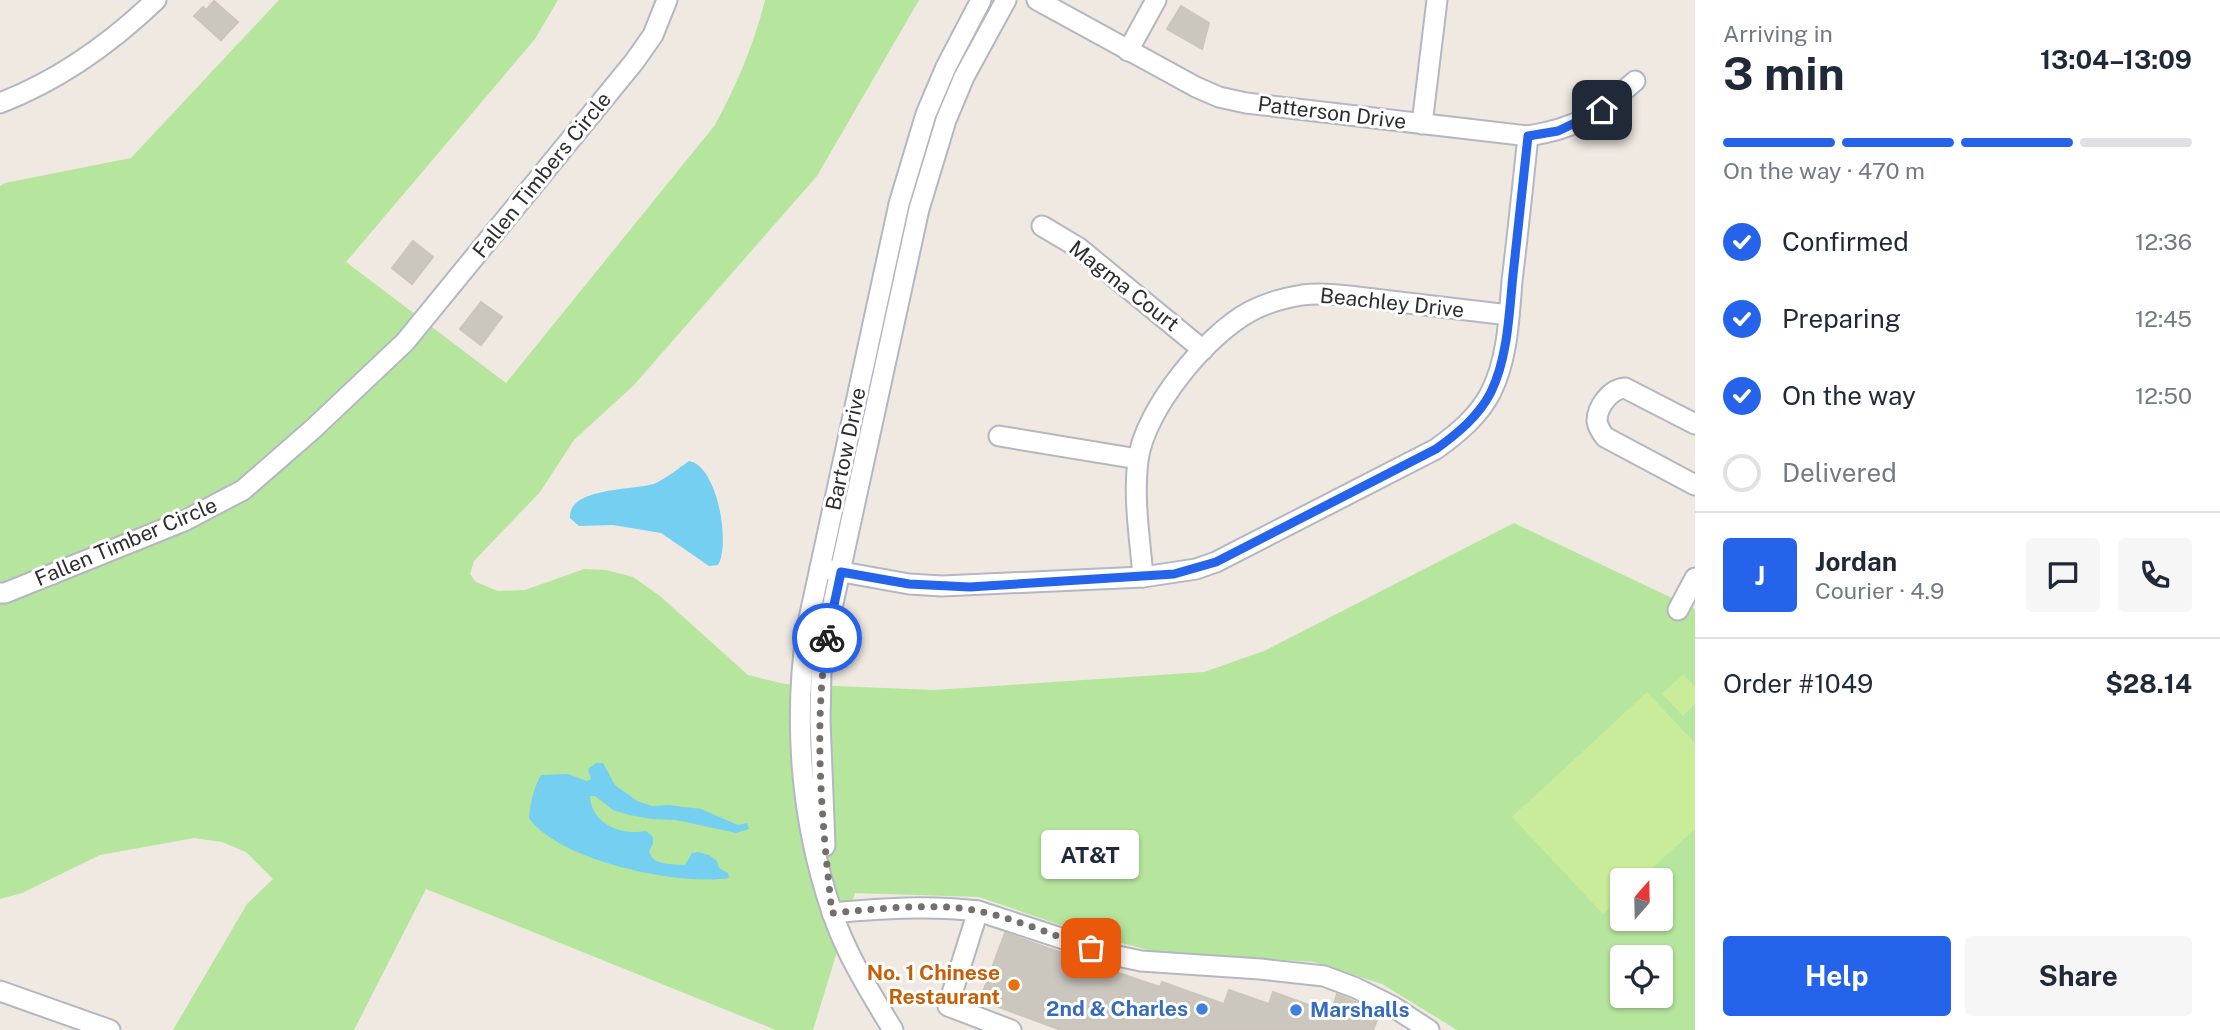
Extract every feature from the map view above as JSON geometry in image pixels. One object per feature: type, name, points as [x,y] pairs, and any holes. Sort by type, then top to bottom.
[{"type":"street","points":[[0,103],[30,92],[85,60],[128,27],[156,0]]},
{"type":"street","name":"Fallen Timbers Circle","points":[[405,342],[634,62],[653,35],[667,0]]},
{"type":"street","name":"Bartow Drive","points":[[893,1030],[857,969],[832,913],[813,842],[799,723],[800,672],[820,568],[905,182],[926,114],[946,67],[981,0]]},
{"type":"street","name":"Bartow Drive","points":[[832,913],[824,838],[821,684],[828,631],[919,209],[932,163],[964,77],[1006,0]]},
{"type":"street","name":"Patterson Drive","points":[[1037,0],[1128,51],[1219,97],[1246,103],[1528,136],[1558,131],[1580,122],[1602,110],[1635,81]]},
{"type":"street","points":[[1128,51],[1156,0]]},
{"type":"street","points":[[1422,124],[1437,0]]},
{"type":"street","points":[[820,568],[909,584],[942,586],[1174,574],[1216,562],[1436,449],[1457,435],[1475,414],[1491,393],[1500,368],[1509,315],[1528,136]]},
{"type":"street","name":"Magma Court","points":[[1042,226],[1079,248],[1203,350]]},
{"type":"street","name":"Beachley Drive","points":[[1143,577],[1137,493],[1138,459],[1146,432],[1155,411],[1203,350],[1230,325],[1251,311],[1277,300],[1305,295],[1335,295],[1509,315]]},
{"type":"street","name":"Fallen Timber Circle","points":[[0,593],[184,521],[243,490],[313,429],[405,342]]},
{"type":"street","points":[[1695,424],[1625,388],[1610,394],[1599,412],[1597,421],[1605,437],[1695,485]]},
{"type":"street","points":[[999,436],[1138,459]]},
{"type":"street","points":[[1678,610],[1695,578]]},
{"type":"street","points":[[832,913],[952,908],[978,911],[1113,955],[1141,961],[1324,976],[1380,1000],[1429,1030]]},
{"type":"street","points":[[978,911],[948,1006],[1010,1030]]},
{"type":"street","points":[[0,991],[110,1030]]},
{"type":"green space","points":[[279,0],[558,0],[535,39],[346,262],[506,383],[715,125],[744,64],[765,0],[919,0],[817,176],[634,385],[574,440],[540,492],[474,561],[470,574],[476,582],[498,591],[525,590],[584,569],[606,570],[633,577],[660,596],[748,675],[785,684],[934,690],[1204,672],[1264,651],[1514,523],[1695,609],[1695,1030],[1457,1030],[1382,984],[1314,962],[1152,951],[1087,934],[979,897],[855,893],[813,1030],[776,1030],[426,889],[354,1030],[173,1030],[247,904],[273,879],[246,852],[222,842],[194,838],[100,855],[22,893],[0,899],[0,186],[131,158]]},
{"type":"green space","points":[[1683,674],[1695,686],[1695,704],[1683,716],[1662,694]]},
{"type":"green space","points":[[1647,692],[1695,743],[1695,829],[1652,868],[1610,868],[1610,907],[1603,914],[1512,817]]},
{"type":"water","points":[[689,461],[699,466],[707,476],[719,506],[723,540],[718,565],[709,566],[661,533],[613,525],[579,526],[570,518],[572,508],[580,500],[605,491],[656,483]]},
{"type":"water","points":[[596,763],[603,763],[615,785],[637,801],[652,806],[701,809],[738,825],[747,823],[749,829],[736,833],[676,820],[652,819],[613,810],[595,796],[590,796],[596,814],[609,826],[627,832],[646,831],[653,837],[649,851],[659,862],[685,865],[692,853],[698,852],[717,861],[719,868],[728,873],[729,878],[681,878],[622,867],[566,847],[544,833],[529,818],[536,785],[541,775],[568,774],[587,781],[591,779],[588,769]]},
{"type":"building","points":[[214,1],[238,22],[221,40],[194,16],[203,7],[206,10]]},
{"type":"building","points":[[1181,6],[1209,23],[1202,49],[1167,29]]},
{"type":"building","points":[[413,241],[433,257],[412,284],[392,268]]},
{"type":"building","points":[[481,302],[502,317],[481,345],[460,329]]},
{"type":"building","points":[[1005,933],[1160,987],[1162,982],[1224,1004],[1229,990],[1269,1004],[1273,992],[1331,1013],[1337,994],[1380,1013],[1373,1030],[1061,1030],[980,1000]]},
{"type":"way so far","points":[[827,638],[821,672],[820,720],[824,838],[832,913],[900,908],[978,911],[1091,948]]},
{"type":"place","name":"AT&T","points":[[1091,948]]},
{"type":"place","name":"No. 1 Chinese Restaurant","points":[[1014,985]]},
{"type":"place","name":"2nd & Charles","points":[[1202,1009]]},
{"type":"place","name":"Marshalls","points":[[1296,1010]]},
{"type":"route","points":[[827,638],[841,572],[909,584],[970,587],[1174,574],[1216,562],[1436,449],[1457,435],[1491,393],[1500,368],[1509,315],[1528,136],[1558,131],[1602,110]]}]
